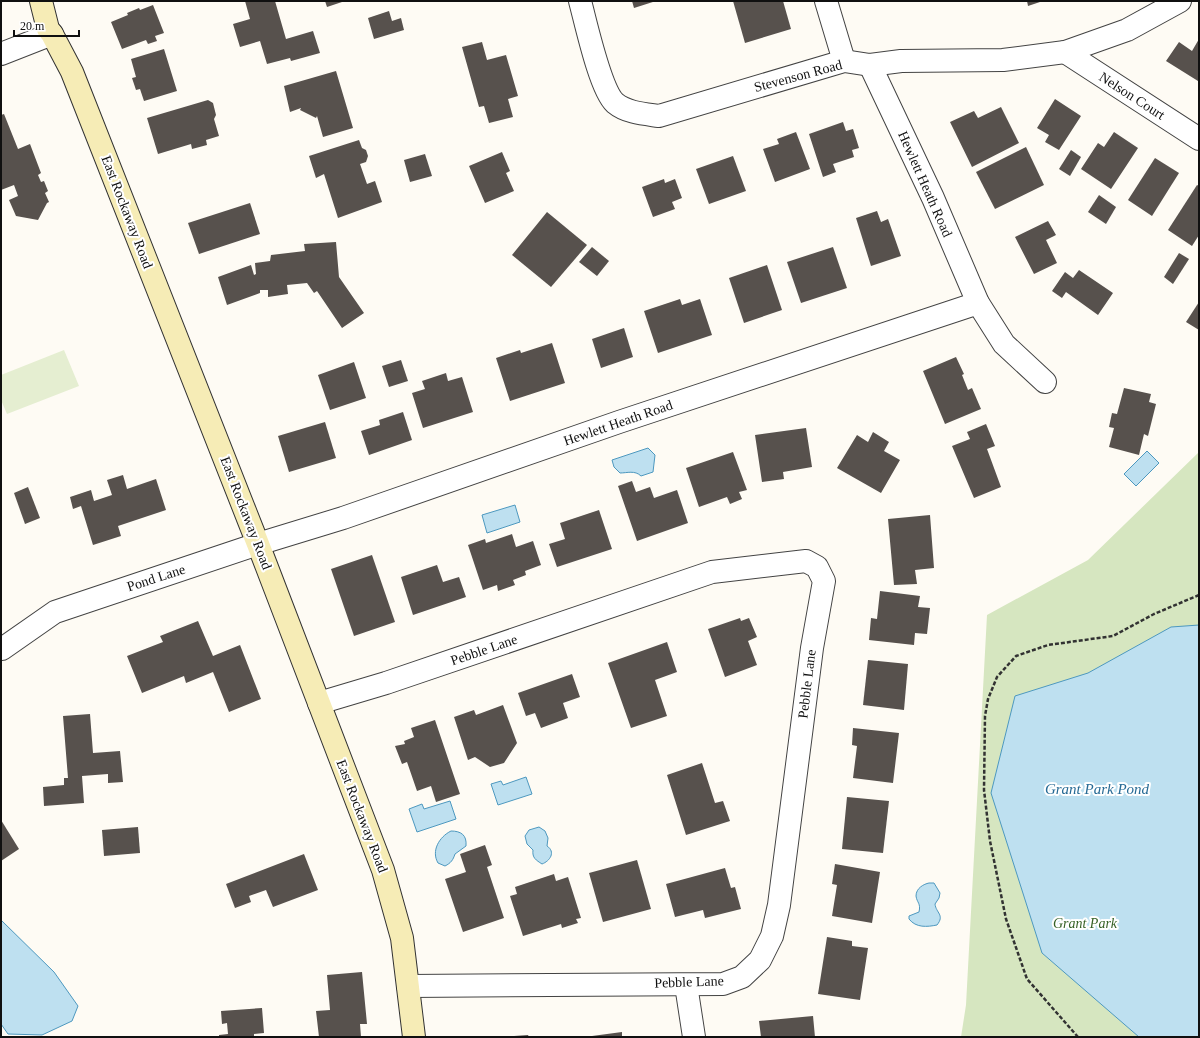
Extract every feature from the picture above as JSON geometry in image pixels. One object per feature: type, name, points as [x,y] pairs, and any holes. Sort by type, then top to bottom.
[{"type":"main road","name":"East Rockaway Road","points":[[41,1],[48,29],[72,72],[258,544],[383,870],[402,938],[414,1037]]},
{"type":"street","name":"Stevenson Road","points":[[580,1],[603,85],[615,102],[631,111],[659,116],[844,61],[870,65],[901,61],[1003,60],[1065,52],[1127,30],[1180,1]]},
{"type":"street","points":[[826,1],[844,61]]},
{"type":"street","points":[[1,54],[52,34]]},
{"type":"street","name":"Nelson Court","points":[[1065,52],[1199,139]]},
{"type":"street","name":"Hewlett Heath Road","points":[[870,65],[933,198],[978,303],[1004,344],[1045,382]]},
{"type":"street","name":"Hewlett Heath Road","points":[[258,544],[343,518],[619,422],[978,303]]},
{"type":"street","name":"Pond Lane","points":[[2,649],[55,612],[258,544]]},
{"type":"street","name":"Pebble Lane","points":[[319,703],[386,683],[712,572],[806,561],[817,567],[824,581],[812,648],[779,905],[772,936],[760,960],[742,977],[723,984],[408,986]]},
{"type":"street","points":[[686,985],[694,1037]]},
{"type":"path","points":[[1078,1037],[1027,978],[1006,920],[990,841],[984,790],[985,716],[988,699],[997,677],[1016,656],[1048,645],[1113,636],[1154,614],[1199,595]]},
{"type":"green space","points":[[64,350],[79,386],[7,414],[1,400],[1,375]]},
{"type":"green space","name":"Grant Park","points":[[1199,452],[1199,1037],[961,1037],[966,1005],[987,615],[1088,560]]},
{"type":"water","points":[[648,448],[655,455],[653,472],[641,476],[634,472],[620,473],[614,467],[612,460]]},
{"type":"water","points":[[1147,451],[1159,463],[1136,486],[1124,474]]},
{"type":"water","points":[[515,505],[520,522],[487,533],[482,515]]},
{"type":"water","name":"Grant Park Pond","points":[[1199,625],[1199,1037],[1139,1037],[1042,953],[991,793],[1015,696],[1088,673],[1171,627]]},
{"type":"water","points":[[526,777],[532,794],[498,805],[491,784],[501,781],[503,785]]},
{"type":"water","points":[[450,801],[456,819],[417,832],[409,809],[422,804],[424,809]]},
{"type":"water","points":[[539,827],[545,831],[548,838],[547,846],[551,851],[551,856],[549,859],[542,864],[534,857],[533,850],[527,844],[525,836],[529,830]]},
{"type":"water","points":[[451,831],[463,834],[466,846],[455,854],[452,861],[445,866],[438,863],[435,854],[437,845],[443,837]]},
{"type":"water","points":[[929,883],[934,883],[940,893],[935,904],[940,919],[937,925],[918,925],[909,919],[909,916],[919,912],[920,907],[916,898],[916,893],[921,887]]},
{"type":"water","points":[[1,920],[54,972],[78,1006],[72,1021],[42,1035],[8,1034],[1,1024]]},
{"type":"building","points":[[245,1],[275,1],[286,39],[313,31],[320,53],[291,61],[290,58],[267,64],[260,41],[240,47],[233,24],[250,19]]},
{"type":"building","points":[[325,1],[345,1],[327,7]]},
{"type":"building","points":[[632,1],[656,1],[634,8]]},
{"type":"building","points":[[733,1],[783,1],[791,29],[745,43]]},
{"type":"building","points":[[1027,1],[1043,1],[1028,6]]},
{"type":"building","points":[[153,5],[164,33],[155,36],[157,41],[148,44],[146,40],[122,49],[111,22],[128,15],[127,13],[139,8],[140,10]]},
{"type":"building","points":[[389,11],[392,21],[401,18],[404,30],[374,39],[368,18]]},
{"type":"building","points":[[1199,39],[1198,81],[1166,61],[1179,42],[1192,51]]},
{"type":"building","points":[[482,42],[487,60],[506,55],[518,96],[508,99],[513,117],[489,123],[484,106],[479,107],[462,47]]},
{"type":"building","points":[[164,49],[177,91],[144,101],[140,89],[136,90],[132,78],[136,77],[131,59]]},
{"type":"building","points":[[336,71],[353,128],[323,137],[317,116],[316,118],[300,110],[301,108],[290,112],[284,86]]},
{"type":"building","points":[[1055,99],[1081,116],[1059,150],[1045,142],[1049,135],[1037,128]]},
{"type":"building","points":[[208,100],[213,103],[216,115],[214,119],[219,136],[206,140],[207,145],[192,149],[191,144],[158,154],[147,118]]},
{"type":"building","points":[[1001,107],[1019,143],[972,167],[950,122],[974,111],[978,118]]},
{"type":"building","points":[[4,114],[18,149],[30,144],[41,173],[38,175],[41,182],[44,181],[48,191],[45,193],[49,202],[38,220],[16,216],[9,200],[18,196],[14,185],[1,190],[1,115]]},
{"type":"building","points":[[843,122],[846,131],[853,129],[859,148],[852,150],[854,157],[833,164],[836,172],[823,177],[809,134]]},
{"type":"building","points":[[796,132],[810,169],[775,182],[763,149],[779,144],[777,139]]},
{"type":"building","points":[[1114,132],[1138,148],[1111,189],[1081,169],[1098,143],[1104,147]]},
{"type":"building","points":[[359,140],[362,148],[366,150],[368,156],[366,162],[360,164],[367,184],[375,181],[382,202],[338,218],[324,174],[316,178],[309,156]]},
{"type":"building","points":[[1026,147],[1044,185],[995,209],[976,172]]},
{"type":"building","points":[[1071,150],[1081,157],[1070,176],[1059,169]]},
{"type":"building","points":[[502,152],[510,171],[506,173],[514,191],[485,203],[469,166]]},
{"type":"building","points":[[425,154],[432,176],[410,182],[404,160]]},
{"type":"building","points":[[733,156],[746,191],[709,204],[696,169]]},
{"type":"building","points":[[1155,158],[1179,173],[1152,216],[1128,200]]},
{"type":"building","points":[[664,179],[665,183],[675,179],[682,198],[672,202],[675,209],[653,217],[642,187]]},
{"type":"building","points":[[1197,185],[1199,186],[1199,235],[1192,246],[1168,230]]},
{"type":"building","points":[[1099,195],[1116,207],[1106,224],[1088,212]]},
{"type":"building","points":[[250,203],[260,234],[199,254],[188,223]]},
{"type":"building","points":[[877,211],[881,222],[888,219],[901,256],[871,266],[856,218]]},
{"type":"building","points":[[547,212],[587,245],[551,287],[512,255]]},
{"type":"building","points":[[1048,221],[1056,235],[1046,240],[1057,263],[1034,274],[1015,237]]},
{"type":"building","points":[[336,242],[339,277],[364,313],[342,328],[317,291],[314,293],[307,283],[287,285],[288,294],[268,297],[268,290],[260,290],[260,293],[227,305],[218,277],[251,265],[254,275],[256,274],[255,263],[270,261],[271,255],[305,251],[304,244]]},
{"type":"building","points":[[592,247],[609,261],[597,276],[579,262]]},
{"type":"building","points":[[833,247],[847,288],[801,303],[787,262]]},
{"type":"building","points":[[1179,253],[1189,259],[1173,284],[1164,277]]},
{"type":"building","points":[[767,265],[782,310],[744,323],[729,278]]},
{"type":"building","points":[[1079,270],[1113,293],[1098,315],[1066,292],[1062,298],[1052,291],[1065,272],[1073,278]]},
{"type":"building","points":[[680,299],[682,305],[700,299],[712,335],[658,353],[644,311]]},
{"type":"building","points":[[1199,302],[1199,330],[1186,322]]},
{"type":"building","points":[[624,328],[633,357],[601,368],[592,339]]},
{"type":"building","points":[[552,343],[565,383],[510,401],[496,358],[520,350],[521,353]]},
{"type":"building","points":[[956,357],[964,374],[962,375],[968,390],[972,388],[981,409],[945,424],[923,371]]},
{"type":"building","points":[[401,360],[408,381],[389,387],[382,366]]},
{"type":"building","points":[[354,362],[366,398],[330,410],[318,375]]},
{"type":"building","points":[[446,373],[448,381],[462,377],[473,412],[423,428],[412,393],[425,389],[422,381]]},
{"type":"building","points":[[1124,388],[1151,394],[1149,402],[1156,404],[1148,436],[1144,434],[1139,455],[1109,447],[1114,428],[1109,427],[1112,413],[1117,414]]},
{"type":"building","points":[[403,412],[412,440],[369,455],[361,431],[380,425],[379,420]]},
{"type":"building","points":[[325,422],[336,458],[289,472],[278,436]]},
{"type":"building","points":[[986,424],[995,446],[987,449],[1001,487],[974,498],[952,446],[970,439],[967,432]]},
{"type":"building","points":[[806,428],[812,467],[783,472],[784,479],[762,482],[755,435]]},
{"type":"building","points":[[873,432],[889,442],[884,451],[900,460],[881,493],[837,468],[857,435],[868,442]]},
{"type":"building","points":[[733,452],[747,490],[739,492],[742,499],[730,504],[727,497],[699,507],[686,468]]},
{"type":"building","points":[[123,475],[127,489],[156,479],[166,510],[118,526],[121,536],[93,545],[81,506],[73,509],[70,497],[91,490],[94,501],[112,495],[107,480]]},
{"type":"building","points":[[632,481],[636,492],[650,487],[654,498],[677,490],[688,523],[637,541],[618,486]]},
{"type":"building","points":[[28,487],[40,518],[25,524],[14,493]]},
{"type":"building","points":[[599,510],[612,549],[557,567],[549,544],[565,539],[560,523]]},
{"type":"building","points":[[930,515],[934,568],[915,570],[917,584],[894,585],[888,519]]},
{"type":"building","points":[[512,534],[516,547],[533,541],[541,565],[525,571],[526,575],[513,580],[515,585],[498,591],[497,585],[483,590],[468,545],[485,539],[486,543]]},
{"type":"building","points":[[372,555],[395,622],[354,636],[331,569]]},
{"type":"building","points":[[437,565],[443,582],[459,577],[466,597],[413,615],[401,577]]},
{"type":"building","points":[[880,591],[920,596],[918,607],[930,608],[927,634],[915,633],[914,645],[869,640],[871,618],[877,619]]},
{"type":"building","points":[[740,618],[741,621],[749,618],[757,637],[748,641],[757,665],[725,677],[708,629]]},
{"type":"building","points":[[198,621],[213,656],[240,645],[261,699],[229,712],[213,672],[186,683],[184,676],[142,693],[127,656],[163,642],[160,636]]},
{"type":"building","points":[[667,642],[677,672],[655,680],[667,716],[631,728],[608,663]]},
{"type":"building","points":[[868,660],[908,664],[904,710],[863,705]]},
{"type":"building","points":[[572,674],[580,697],[563,703],[568,718],[541,728],[535,713],[526,716],[518,693]]},
{"type":"building","points":[[503,705],[517,743],[504,763],[490,767],[475,757],[468,760],[454,717],[474,710],[476,715]]},
{"type":"building","points":[[90,714],[93,753],[120,751],[123,782],[108,783],[108,774],[82,776],[84,803],[44,806],[43,787],[64,785],[64,778],[68,778],[63,716]]},
{"type":"building","points":[[435,720],[460,794],[436,802],[431,786],[417,791],[407,762],[402,764],[395,746],[405,744],[404,741],[414,737],[411,728]]},
{"type":"building","points":[[853,728],[899,733],[893,783],[853,778],[857,746],[852,745]]},
{"type":"building","points":[[702,763],[715,803],[723,801],[730,821],[686,835],[667,775]]},
{"type":"building","points":[[847,797],[889,801],[883,853],[842,849]]},
{"type":"building","points":[[1,820],[19,849],[1,861]]},
{"type":"building","points":[[138,827],[140,853],[104,856],[102,830]]},
{"type":"building","points":[[485,845],[492,865],[487,867],[504,918],[463,932],[445,879],[466,872],[460,854]]},
{"type":"building","points":[[304,854],[318,890],[273,907],[266,890],[249,896],[251,902],[235,908],[226,884]]},
{"type":"building","points":[[637,860],[651,909],[603,922],[589,873]]},
{"type":"building","points":[[835,864],[880,872],[872,923],[832,916],[837,885],[832,884]]},
{"type":"building","points":[[725,868],[731,888],[735,887],[741,909],[705,918],[703,910],[675,917],[666,884]]},
{"type":"building","points":[[554,874],[556,881],[568,877],[581,918],[576,919],[578,923],[562,928],[561,924],[523,936],[510,896],[517,894],[515,887]]},
{"type":"building","points":[[827,937],[852,941],[852,946],[868,948],[860,1000],[818,994]]},
{"type":"building","points":[[362,972],[367,1024],[360,1024],[361,1037],[319,1037],[316,1011],[330,1010],[327,975]]},
{"type":"building","points":[[262,1008],[264,1033],[254,1034],[254,1037],[219,1037],[219,1035],[228,1034],[227,1023],[222,1024],[221,1011]]},
{"type":"building","points":[[813,1016],[815,1037],[761,1037],[759,1021]]},
{"type":"building","points":[[622,1032],[622,1037],[592,1037],[592,1036]]},
{"type":"building","points":[[528,1035],[529,1037],[514,1037],[514,1036]]}]
